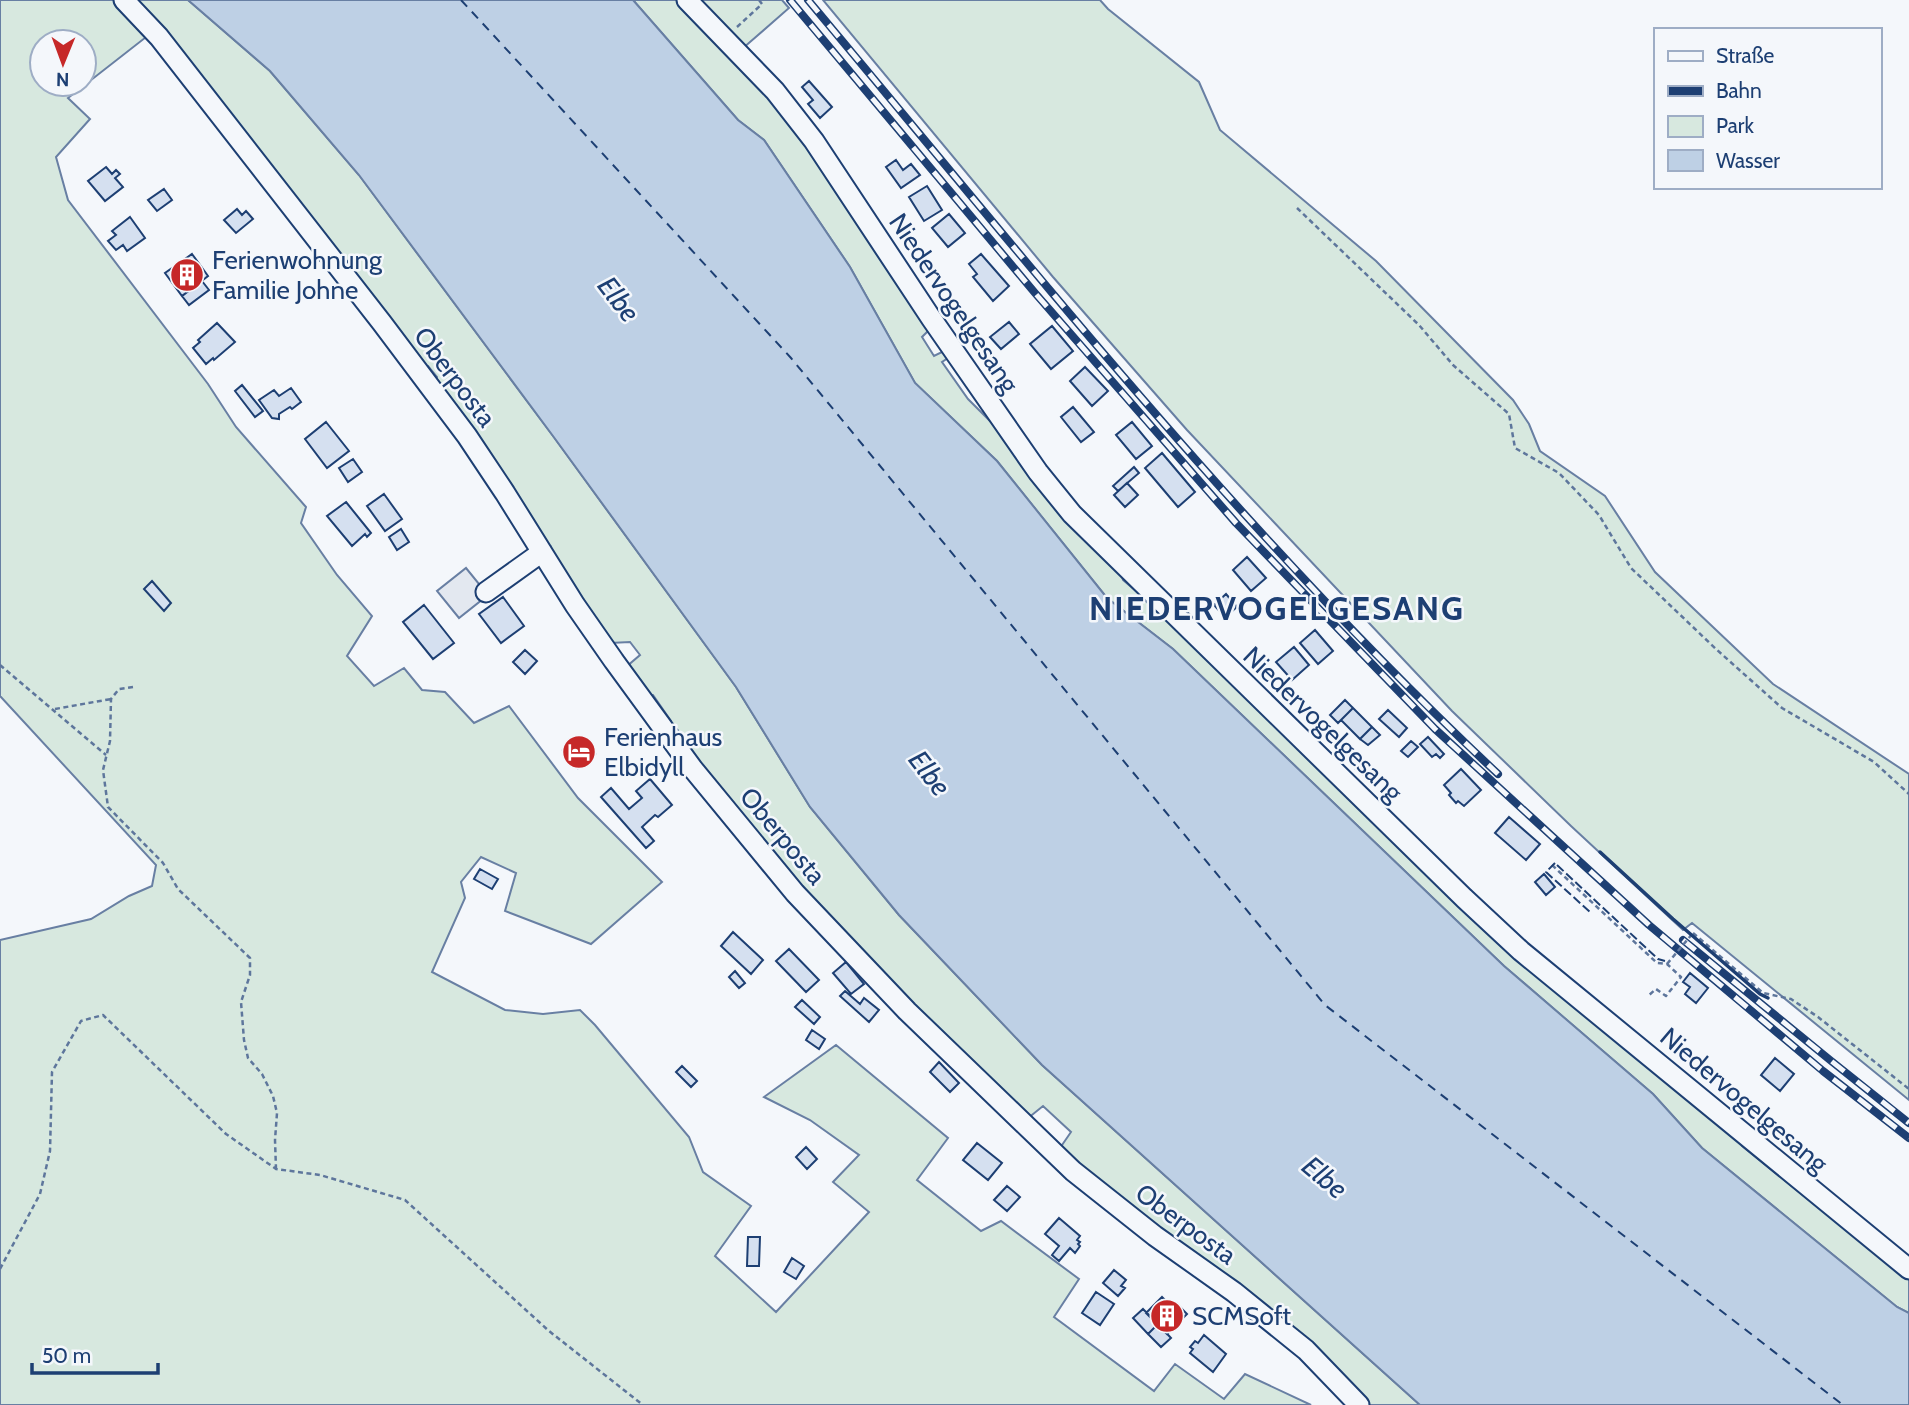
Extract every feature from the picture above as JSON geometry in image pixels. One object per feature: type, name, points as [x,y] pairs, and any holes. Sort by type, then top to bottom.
[{"type":"street","name":"Oberposta","points":[[124,0],[159,37],[390,333],[467,436],[606,650],[693,769],[795,893],[906,1011],[1073,1171],[1295,1341],[1359,1405]]},
{"type":"street","name":"Niedervogelgesang","points":[[687,0],[775,91],[814,141],[931,318],[1038,472],[1072,514],[1444,879],[1521,951],[1909,1269]]},
{"type":"street","points":[[486,592],[542,552]]},
{"type":"path","points":[[724,39],[762,4],[760,0]]},
{"type":"path","points":[[1297,208],[1419,326],[1453,365],[1509,414],[1515,447],[1559,473],[1599,515],[1631,568],[1782,708],[1874,762],[1909,794]]},
{"type":"path","points":[[0,665],[106,755]]},
{"type":"path","points":[[133,687],[118,689],[111,699],[110,741],[103,770],[108,807],[163,863],[177,889],[250,958],[250,975],[241,1002],[244,1040],[248,1058],[262,1074],[273,1096],[277,1113],[276,1168]]},
{"type":"path","points":[[54,709],[111,699]]},
{"type":"path","points":[[1552,865],[1657,963],[1667,964],[1681,977],[1667,996],[1656,989],[1648,996]]},
{"type":"path","points":[[1667,964],[1693,933],[1763,993],[1791,999],[1909,1089]]},
{"type":"path","points":[[0,1269],[40,1194],[50,1151],[52,1072],[81,1021],[103,1016],[226,1134],[276,1168],[320,1175],[405,1200],[549,1331],[643,1405]]},
{"type":"green space","points":[[0,0],[118,0],[150,34],[98,75],[98,28],[28,28],[28,98],[68,98],[90,119],[56,157],[68,200],[208,384],[236,427],[306,507],[301,523],[337,575],[372,616],[347,656],[374,686],[404,668],[422,690],[445,692],[474,723],[509,706],[578,798],[662,882],[591,944],[505,911],[516,873],[481,857],[461,882],[465,898],[432,972],[505,1010],[543,1014],[580,1010],[689,1137],[703,1172],[751,1206],[715,1256],[776,1312],[869,1212],[833,1182],[859,1155],[810,1120],[764,1097],[836,1045],[948,1138],[917,1180],[981,1231],[1001,1221],[1079,1279],[1054,1317],[1154,1391],[1175,1364],[1224,1399],[1245,1374],[1311,1405],[0,1405],[0,940],[91,919],[129,896],[152,886],[156,865],[0,696]]},
{"type":"green space","points":[[132,0],[188,0],[270,71],[359,175],[736,687],[810,807],[899,915],[1042,1065],[1420,1405],[1368,1405],[1311,1348],[1163,1234],[1060,1148],[1071,1132],[1043,1106],[1027,1119],[799,891],[668,726],[671,721],[653,695],[646,696],[626,667],[640,655],[630,642],[610,643],[436,381],[437,377],[428,366],[423,366]]},
{"type":"green space","points":[[633,0],[680,0],[810,144],[931,328],[922,337],[934,356],[946,350],[951,356],[942,362],[968,399],[996,427],[1120,569],[1123,580],[1740,1138],[1742,1146],[1840,1225],[1909,1274],[1909,1313],[1897,1307],[1702,1148],[1653,1094],[1504,966],[1173,649],[1107,598],[997,461],[915,383],[850,267],[764,140],[738,120]]},
{"type":"green space","points":[[702,0],[782,0],[789,8],[742,49],[696,5]]},
{"type":"green space","points":[[823,0],[1100,0],[1199,82],[1220,130],[1376,261],[1513,400],[1529,424],[1540,451],[1605,496],[1655,572],[1773,684],[1909,774],[1909,1100],[1692,923],[1683,930],[1452,711],[1187,430],[1053,277]]},
{"type":"shaded area","points":[[466,568],[488,595],[459,618],[437,591]]},
{"type":"water","name":"Elbe","points":[[188,0],[633,0],[738,120],[764,140],[850,267],[915,383],[997,461],[1107,598],[1173,649],[1504,966],[1653,1094],[1702,1148],[1897,1307],[1909,1313],[1909,1405],[1420,1405],[1042,1065],[899,915],[810,807],[736,687],[359,175],[270,71]]},
{"type":"building","points":[[809,81],[832,107],[820,118],[808,104],[813,100],[802,87]]},
{"type":"building","points":[[896,160],[903,170],[911,164],[920,175],[901,188],[886,167]]},
{"type":"building","points":[[106,167],[112,174],[116,170],[120,174],[115,178],[123,187],[105,201],[88,181]]},
{"type":"building","points":[[927,186],[942,210],[924,221],[909,197]]},
{"type":"building","points":[[164,189],[172,200],[157,211],[148,200]]},
{"type":"building","points":[[237,209],[242,215],[246,211],[253,219],[236,233],[224,220]]},
{"type":"building","points":[[949,214],[965,233],[948,247],[932,228]]},
{"type":"building","points":[[130,217],[145,238],[127,251],[123,245],[116,250],[108,241],[116,235],[112,231]]},
{"type":"building","name":"Ferienwohnung Familie Johne","points":[[192,254],[208,276],[182,296],[165,273]]},
{"type":"building","points":[[981,254],[1009,286],[993,301],[973,277],[977,274],[969,264]]},
{"type":"building","points":[[202,281],[209,290],[189,305],[182,296]]},
{"type":"building","points":[[1009,322],[1019,334],[1001,349],[990,337]]},
{"type":"building","points":[[217,323],[235,342],[206,364],[193,348]]},
{"type":"building","points":[[1052,326],[1073,351],[1051,369],[1030,344]]},
{"type":"building","points":[[1085,367],[1108,391],[1092,406],[1070,381]]},
{"type":"building","points":[[242,385],[263,411],[255,417],[235,391]]},
{"type":"building","points":[[291,388],[301,402],[279,414],[279,419],[272,418],[259,400],[274,390],[279,396]]},
{"type":"building","points":[[1073,407],[1094,432],[1081,442],[1061,417]]},
{"type":"building","points":[[326,422],[349,451],[327,468],[305,439]]},
{"type":"building","points":[[1132,422],[1152,446],[1136,459],[1116,435]]},
{"type":"building","points":[[1162,453],[1195,492],[1178,507],[1145,468]]},
{"type":"building","points":[[353,459],[362,472],[348,482],[339,468]]},
{"type":"building","points":[[1134,467],[1139,473],[1118,491],[1113,486]]},
{"type":"building","points":[[1127,483],[1138,495],[1125,507],[1114,495]]},
{"type":"building","points":[[384,494],[402,519],[385,531],[367,506]]},
{"type":"building","points":[[346,502],[371,533],[367,537],[365,534],[352,546],[327,516]]},
{"type":"building","points":[[401,529],[409,542],[397,550],[389,537]]},
{"type":"building","points":[[1247,557],[1266,578],[1251,591],[1233,570]]},
{"type":"building","points":[[152,581],[171,603],[164,611],[144,589]]},
{"type":"building","points":[[1226,594],[1237,607],[1225,617],[1214,605]]},
{"type":"building","points":[[503,597],[524,626],[501,643],[479,614]]},
{"type":"building","points":[[424,605],[454,643],[433,659],[403,622]]},
{"type":"building","points":[[1315,630],[1333,651],[1318,664],[1300,643]]},
{"type":"building","points":[[1294,647],[1309,665],[1292,680],[1276,662]]},
{"type":"building","points":[[525,650],[537,661],[525,674],[513,662]]},
{"type":"building","points":[[1345,700],[1353,708],[1338,723],[1330,715]]},
{"type":"building","points":[[1353,708],[1372,727],[1360,739],[1341,720]]},
{"type":"building","points":[[1388,710],[1407,728],[1399,737],[1379,719]]},
{"type":"building","points":[[1372,727],[1380,735],[1368,745],[1360,739]]},
{"type":"building","points":[[1428,737],[1444,754],[1440,758],[1436,754],[1432,757],[1420,744]]},
{"type":"building","name":"Ferienhaus Elbidyll","points":[[576,739],[582,745],[585,743],[595,754],[578,768],[563,750]]},
{"type":"building","points":[[1411,741],[1418,747],[1408,757],[1401,751]]},
{"type":"building","points":[[1363,761],[1373,770],[1366,777],[1356,769]]},
{"type":"building","points":[[1461,769],[1481,790],[1464,806],[1458,801],[1456,803],[1444,785]]},
{"type":"building","points":[[650,779],[672,805],[642,827],[654,841],[646,848],[601,797],[611,788],[629,809],[642,798],[636,791]]},
{"type":"building","points":[[1509,817],[1540,844],[1526,860],[1495,833]]},
{"type":"building","points":[[480,869],[498,879],[492,889],[474,879]]},
{"type":"building","points":[[1544,874],[1555,887],[1546,895],[1535,882]]},
{"type":"building","points":[[733,932],[763,960],[751,974],[721,946]]},
{"type":"building","points":[[789,949],[819,980],[806,992],[776,961]]},
{"type":"building","points":[[846,962],[864,984],[851,994],[833,973]]},
{"type":"building","points":[[735,971],[745,983],[739,988],[729,977]]},
{"type":"building","points":[[1690,973],[1708,988],[1696,1003],[1685,994],[1690,987],[1683,982]]},
{"type":"building","points":[[845,991],[860,1004],[864,998],[879,1010],[869,1022],[840,996]]},
{"type":"building","points":[[802,1000],[820,1017],[814,1024],[795,1007]]},
{"type":"building","points":[[812,1030],[825,1039],[819,1049],[806,1040]]},
{"type":"building","points":[[1775,1058],[1794,1074],[1780,1091],[1761,1075]]},
{"type":"building","points":[[939,1062],[959,1083],[950,1092],[930,1072]]},
{"type":"building","points":[[682,1066],[697,1081],[691,1087],[676,1072]]},
{"type":"building","points":[[977,1143],[1002,1163],[988,1180],[963,1160]]},
{"type":"building","points":[[806,1147],[817,1159],[807,1169],[796,1157]]},
{"type":"building","points":[[1007,1186],[1020,1197],[1007,1211],[994,1200]]},
{"type":"building","points":[[1059,1218],[1080,1236],[1077,1240],[1080,1246],[1075,1253],[1070,1248],[1059,1261],[1052,1255],[1059,1246],[1045,1234]]},
{"type":"building","points":[[748,1237],[760,1237],[759,1266],[747,1266]]},
{"type":"building","points":[[792,1258],[804,1266],[796,1279],[784,1272]]},
{"type":"building","points":[[1114,1270],[1126,1280],[1121,1286],[1125,1288],[1118,1296],[1103,1283]]},
{"type":"building","points":[[1096,1292],[1114,1304],[1100,1325],[1082,1313]]},
{"type":"building","name":"SCMSoft","points":[[1162,1297],[1173,1308],[1177,1304],[1187,1314],[1167,1334],[1146,1313]]},
{"type":"building","points":[[1143,1309],[1158,1324],[1148,1334],[1133,1318]]},
{"type":"building","points":[[1158,1324],[1171,1338],[1161,1347],[1148,1334]]},
{"type":"building","points":[[1204,1335],[1226,1354],[1213,1372],[1190,1353],[1193,1349],[1190,1347],[1195,1341],[1198,1343]]},
{"type":"ferry route","points":[[461,0],[791,358],[1325,1005],[1843,1405]]},
{"type":"railway","points":[[790,0],[1035,293],[1236,523],[1435,729],[1649,925],[1823,1071],[1909,1138]]},
{"type":"railway","points":[[808,0],[1057,299],[1227,495],[1405,684],[1498,774]]},
{"type":"railway","points":[[1683,940],[1909,1123]]},
{"type":"fence","points":[[1555,863],[1546,872],[1591,913]]},
{"type":"fence","points":[[1557,865],[1658,959],[1665,961]]},
{"type":"wall","points":[[1600,852],[1673,919],[1768,998]]},
{"type":"place","name":"Ferienwohnung Familie Johne","points":[[187,275]]},
{"type":"place","name":"Ferienhaus Elbidyll","points":[[579,752]]},
{"type":"place","name":"SCMSoft","points":[[1167,1316]]},
{"type":"district","name":"NIEDERVOGELGESANG","points":[[1277,608]]}]
